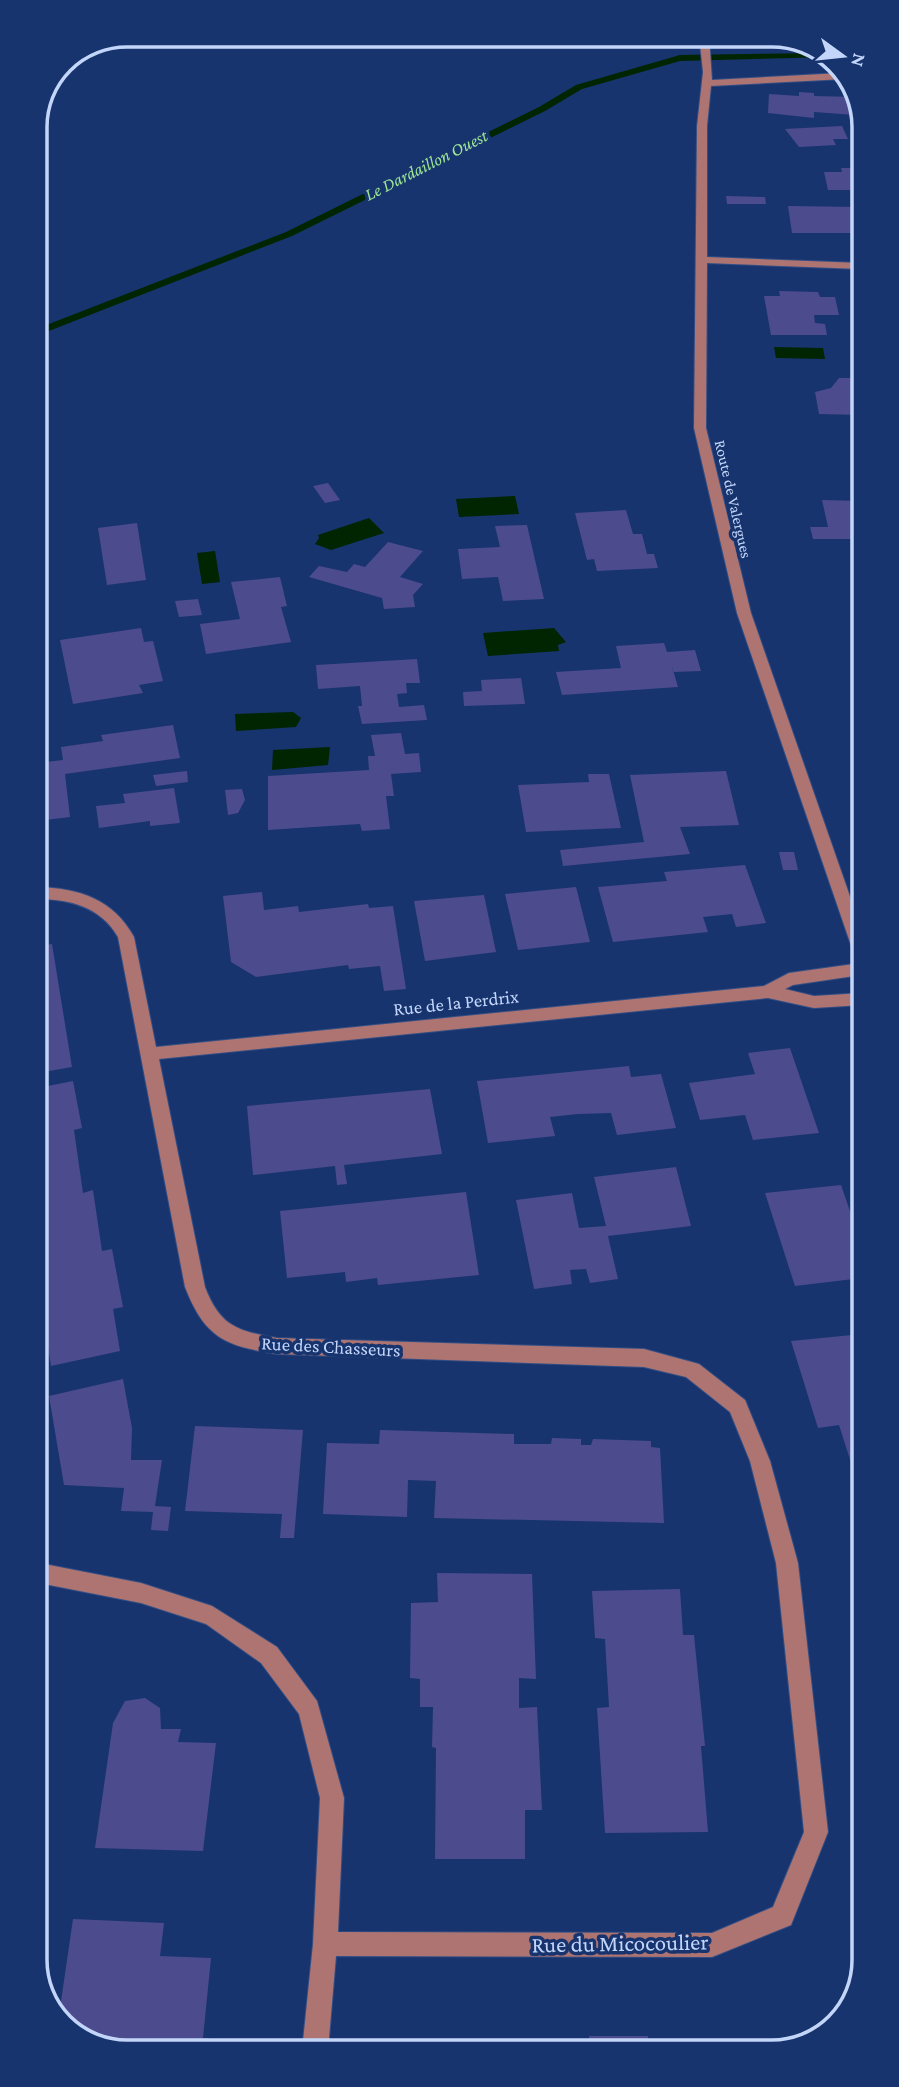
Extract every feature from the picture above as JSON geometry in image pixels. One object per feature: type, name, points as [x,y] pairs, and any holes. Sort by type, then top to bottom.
[{"type":"street","name":"Route de Valergues","points":[[706,47],[708,77],[702,126],[703,260],[699,429],[744,613],[852,925]]},
{"type":"street","points":[[708,77],[808,76]]},
{"type":"street","points":[[703,260],[852,266]]},
{"type":"street","name":"Rue des Chasseurs","points":[[47,894],[75,896],[96,904],[119,920],[126,937],[195,1287],[203,1310],[220,1332],[246,1341],[277,1346],[644,1358],[692,1370],[738,1406],[760,1461],[788,1563]]},
{"type":"street","name":"Rue de la Perdrix","points":[[768,992],[789,979],[852,970]]},
{"type":"street","name":"Rue de la Perdrix","points":[[148,1054],[768,992],[814,1002],[852,1000]]},
{"type":"street","name":"Rue du Micocoulier","points":[[325,1944],[712,1945],[782,1916],[816,1832],[788,1563]]},
{"type":"street","points":[[47,1575],[141,1594],[212,1616],[270,1654],[309,1709],[332,1798],[325,1944],[316,2040]]},
{"type":"shaded area","points":[[774,347],[823,348],[825,359],[776,358]]},
{"type":"shaded area","points":[[515,496],[519,514],[459,517],[456,499]]},
{"type":"shaded area","points":[[369,518],[384,533],[331,550],[315,544],[318,535]]},
{"type":"shaded area","points":[[215,551],[220,582],[202,584],[197,553]]},
{"type":"shaded area","points":[[554,628],[566,642],[558,645],[559,651],[488,656],[483,633]]},
{"type":"shaded area","points":[[293,712],[301,718],[296,727],[236,731],[235,714]]},
{"type":"shaded area","points":[[330,747],[328,765],[272,770],[273,750]]},
{"type":"building","points":[[799,92],[814,93],[814,96],[845,97],[850,115],[814,112],[814,118],[768,113],[769,94],[799,96]]},
{"type":"building","points":[[842,126],[848,139],[833,139],[836,145],[799,147],[785,129]]},
{"type":"building","points":[[841,168],[852,168],[852,190],[828,190],[824,172],[842,172]]},
{"type":"building","points":[[726,196],[765,197],[766,204],[727,204]]},
{"type":"building","points":[[788,206],[852,207],[852,239],[851,233],[792,233]]},
{"type":"building","points":[[779,291],[818,292],[820,297],[835,297],[839,315],[814,315],[815,323],[825,324],[827,335],[771,335],[764,296],[780,296]]},
{"type":"building","points":[[839,378],[852,378],[852,415],[819,414],[815,392],[831,388]]},
{"type":"building","points":[[328,483],[340,500],[325,503],[313,486]]},
{"type":"building","points":[[822,500],[852,501],[852,539],[813,539],[810,527],[828,527]]},
{"type":"building","points":[[626,510],[633,534],[642,534],[647,554],[654,554],[658,568],[597,571],[594,559],[587,560],[575,513]]},
{"type":"building","points":[[137,523],[146,580],[107,585],[98,528]]},
{"type":"building","points":[[527,525],[544,599],[503,601],[498,577],[462,579],[458,549],[500,547],[495,526]]},
{"type":"building","points":[[388,542],[423,551],[400,577],[423,584],[413,595],[415,607],[384,609],[382,598],[309,577],[319,566],[347,572],[354,564],[365,567]]},
{"type":"building","points":[[280,577],[287,606],[281,607],[291,642],[206,654],[200,624],[240,619],[231,582]]},
{"type":"building","points":[[198,599],[202,615],[179,617],[175,601]]},
{"type":"building","points":[[141,628],[144,642],[153,641],[163,681],[139,685],[143,693],[73,704],[60,640]]},
{"type":"building","points":[[664,643],[667,652],[695,650],[701,671],[674,672],[671,663],[678,687],[562,695],[556,672],[621,668],[616,646]]},
{"type":"building","points":[[417,659],[420,683],[406,683],[407,693],[397,694],[399,707],[424,705],[427,720],[362,724],[358,706],[362,706],[360,686],[318,689],[316,665]]},
{"type":"building","points":[[521,678],[525,704],[464,706],[463,692],[482,691],[481,680]]},
{"type":"building","points":[[173,725],[180,758],[65,774],[70,817],[47,820],[47,762],[63,760],[61,747],[103,741],[101,735]]},
{"type":"building","points":[[401,733],[405,754],[419,753],[421,772],[391,774],[394,796],[386,796],[390,829],[362,831],[360,824],[268,830],[268,776],[369,770],[368,756],[375,756],[371,735]]},
{"type":"building","points":[[187,771],[188,782],[156,786],[153,775]]},
{"type":"building","points":[[726,771],[739,825],[680,827],[690,854],[563,866],[560,850],[644,842],[630,775]]},
{"type":"building","points":[[588,774],[609,774],[621,828],[526,832],[518,785],[589,782]]},
{"type":"building","points":[[174,788],[180,823],[150,826],[150,821],[99,828],[96,806],[125,803],[123,794]]},
{"type":"building","points":[[242,789],[245,800],[238,813],[228,815],[225,790]]},
{"type":"building","points":[[779,852],[794,852],[798,870],[783,870]]},
{"type":"building","points":[[745,865],[766,923],[736,927],[732,914],[703,917],[708,932],[613,942],[598,887],[667,881],[664,872]]},
{"type":"building","points":[[576,887],[590,942],[518,950],[505,894]]},
{"type":"building","points":[[262,892],[264,910],[298,906],[299,912],[368,904],[369,908],[393,906],[406,989],[384,991],[380,966],[349,969],[348,965],[256,977],[231,962],[223,896]]},
{"type":"building","points":[[484,895],[496,952],[425,961],[414,901]]},
{"type":"building","points":[[52,944],[72,1067],[47,1071],[47,945]]},
{"type":"building","points":[[790,1048],[819,1133],[753,1140],[745,1115],[700,1120],[689,1083],[755,1074],[748,1053]]},
{"type":"building","points":[[629,1066],[631,1077],[661,1074],[676,1128],[617,1135],[611,1113],[578,1114],[550,1117],[555,1136],[488,1143],[477,1081]]},
{"type":"building","points":[[73,1081],[82,1128],[74,1130],[83,1193],[93,1190],[102,1251],[112,1249],[123,1307],[113,1309],[120,1351],[51,1366],[47,1340],[47,1086]]},
{"type":"building","points":[[430,1089],[442,1154],[344,1165],[347,1184],[337,1185],[335,1166],[253,1175],[247,1106]]},
{"type":"building","points":[[676,1167],[691,1226],[608,1236],[618,1279],[590,1283],[586,1269],[570,1270],[572,1284],[534,1289],[516,1200],[572,1193],[579,1228],[606,1226],[594,1177]]},
{"type":"building","points":[[841,1185],[852,1217],[852,1279],[795,1286],[765,1193]]},
{"type":"building","points":[[466,1192],[479,1275],[378,1285],[377,1278],[346,1282],[345,1272],[287,1278],[280,1211]]},
{"type":"building","points":[[852,1335],[852,1466],[839,1425],[818,1428],[791,1341]]},
{"type":"building","points":[[123,1379],[132,1428],[131,1460],[162,1460],[155,1506],[171,1507],[168,1531],[151,1530],[153,1512],[121,1511],[124,1488],[64,1485],[49,1396]]},
{"type":"building","points":[[195,1426],[303,1430],[294,1538],[280,1538],[282,1514],[185,1511]]},
{"type":"building","points":[[380,1430],[514,1434],[514,1444],[551,1444],[552,1438],[581,1439],[581,1445],[591,1445],[593,1439],[651,1441],[651,1447],[660,1448],[664,1523],[434,1518],[436,1481],[408,1480],[407,1517],[323,1514],[327,1443],[379,1444]]},
{"type":"building","points":[[437,1573],[532,1574],[536,1679],[519,1678],[519,1708],[537,1707],[542,1810],[525,1810],[525,1859],[435,1859],[436,1748],[432,1747],[433,1707],[420,1707],[420,1679],[410,1678],[411,1603],[438,1602]]},
{"type":"building","points":[[680,1589],[683,1635],[694,1635],[705,1746],[701,1746],[708,1832],[605,1833],[597,1708],[609,1707],[605,1639],[595,1638],[592,1591]]},
{"type":"building","points":[[145,1698],[160,1708],[161,1729],[181,1729],[178,1742],[216,1743],[203,1851],[95,1848],[113,1723],[125,1701]]},
{"type":"building","points":[[73,1919],[164,1923],[160,1956],[211,1958],[203,2038],[209,2040],[112,2038],[87,2029],[61,2003]]},
{"type":"building","points":[[589,2036],[648,2036],[648,2040],[589,2040]]},
{"type":"waterway","name":"Le Dardaillon Ouest","points":[[47,329],[289,234],[542,109],[579,87],[680,58],[806,55]]}]
